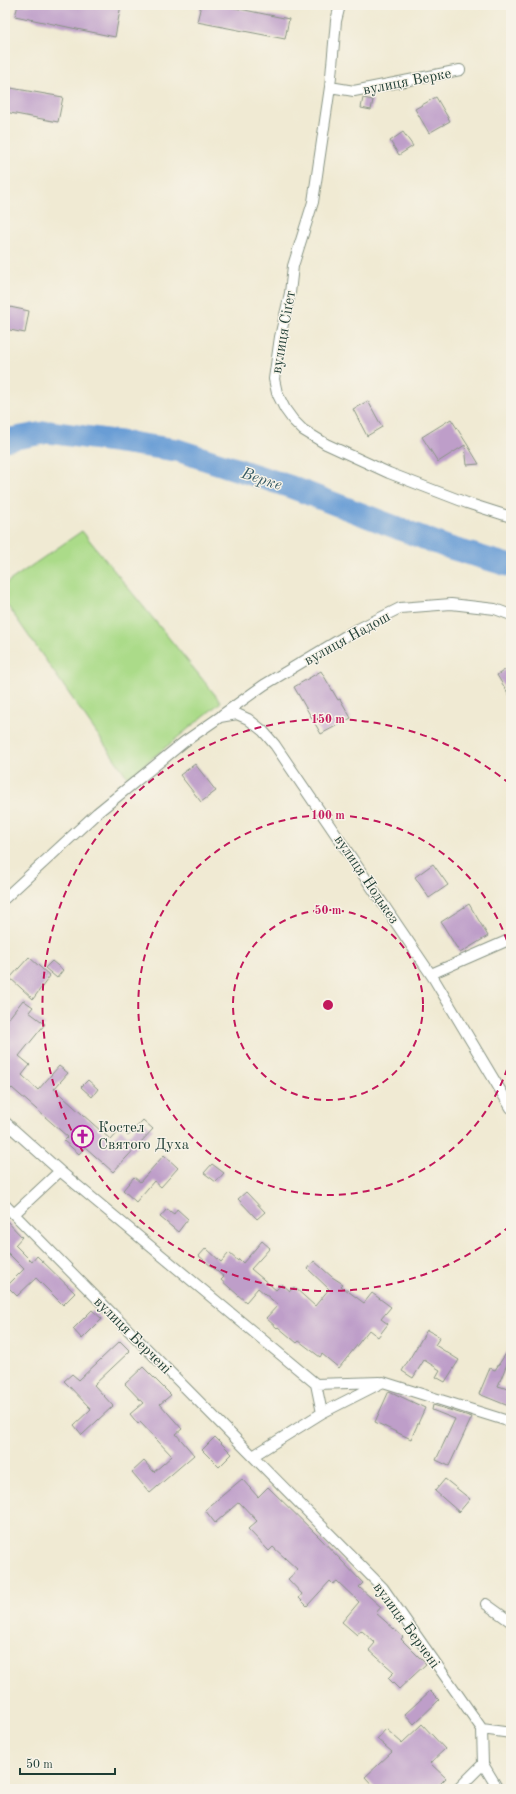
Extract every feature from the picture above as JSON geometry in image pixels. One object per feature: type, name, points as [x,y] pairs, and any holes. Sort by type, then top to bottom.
[{"type":"street","name":"вулиця Сіґет","points":[[340,5],[336,21],[330,87],[312,202],[293,266],[290,293],[280,337],[274,378],[277,393],[285,409],[293,420],[303,430],[326,444],[389,473],[466,503],[511,517]]},
{"type":"street","name":"вулиця Верке","points":[[330,87],[354,92],[460,70]]},
{"type":"street","name":"вулиця Надош","points":[[220,717],[264,685],[354,631],[400,608],[451,604],[495,609],[511,615]]},
{"type":"street","name":"вулиця Нодькез","points":[[5,898],[97,813],[184,742],[220,717],[237,714],[248,719],[263,731],[275,744],[431,974],[511,1108]]},
{"type":"street","points":[[431,974],[511,939]]},
{"type":"street","points":[[5,1122],[60,1171],[316,1384],[322,1413]]},
{"type":"street","points":[[14,1214],[60,1171]]},
{"type":"street","name":"вулиця Берчені","points":[[5,1205],[383,1588],[482,1729]]},
{"type":"street","points":[[316,1384],[383,1382],[511,1422]]},
{"type":"street","points":[[253,1456],[322,1413],[383,1382]]},
{"type":"street","points":[[486,1604],[511,1622]]},
{"type":"street","points":[[498,1789],[483,1764],[482,1729],[511,1733]]},
{"type":"street","points":[[458,1789],[483,1764]]},
{"type":"green space","points":[[82,531],[221,702],[128,778],[5,602],[5,584]]},
{"type":"building","points":[[18,5],[121,5],[115,37],[15,16]]},
{"type":"building","points":[[201,5],[220,5],[289,19],[285,39],[197,22]]},
{"type":"building","points":[[5,87],[63,97],[58,122],[5,112]]},
{"type":"building","points":[[436,97],[450,121],[429,133],[415,109]]},
{"type":"building","points":[[363,98],[373,100],[371,110],[361,108]]},
{"type":"building","points":[[403,132],[413,146],[399,155],[390,141]]},
{"type":"building","points":[[5,306],[29,311],[25,333],[5,329]]},
{"type":"building","points":[[368,401],[382,427],[367,436],[353,409]]},
{"type":"building","points":[[451,419],[479,464],[467,465],[465,445],[438,462],[422,437]]},
{"type":"building","points":[[511,666],[511,698],[497,675]]},
{"type":"building","points":[[321,671],[338,700],[340,699],[351,718],[321,734],[294,687]]},
{"type":"building","points":[[195,764],[216,791],[201,802],[180,775]]},
{"type":"building","points":[[433,864],[448,885],[429,898],[415,877]]},
{"type":"building","points":[[469,904],[488,936],[460,953],[441,922]]},
{"type":"building","points":[[29,957],[50,976],[33,999],[10,978]]},
{"type":"building","points":[[52,961],[63,970],[57,978],[45,968]]},
{"type":"building","points":[[23,1000],[33,1007],[29,1012],[45,1024],[19,1056],[30,1065],[22,1075],[38,1090],[59,1066],[68,1073],[54,1089],[111,1140],[121,1129],[128,1136],[143,1120],[153,1129],[113,1172],[85,1147],[79,1154],[64,1141],[68,1137],[12,1088],[11,1089],[5,1084],[5,1023]]},
{"type":"building","points":[[88,1080],[98,1089],[92,1097],[81,1087]]},
{"type":"building","points":[[164,1155],[178,1168],[161,1187],[154,1181],[136,1202],[123,1190],[134,1177],[140,1182]]},
{"type":"building","points":[[212,1164],[224,1173],[216,1182],[204,1173]]},
{"type":"building","points":[[246,1192],[265,1212],[257,1219],[238,1199]]},
{"type":"building","points":[[167,1209],[174,1214],[177,1209],[188,1219],[178,1232],[160,1217]]},
{"type":"building","points":[[5,1219],[22,1237],[15,1245],[32,1262],[37,1256],[75,1293],[63,1305],[36,1278],[17,1296],[7,1286],[24,1269],[7,1252],[5,1254]]},
{"type":"building","points":[[262,1241],[270,1248],[251,1269],[276,1290],[282,1284],[290,1291],[294,1287],[315,1306],[329,1289],[308,1269],[314,1261],[332,1277],[343,1284],[341,1286],[364,1303],[372,1293],[391,1307],[381,1319],[388,1324],[378,1337],[369,1330],[339,1368],[322,1354],[320,1357],[299,1341],[297,1343],[266,1318],[278,1305],[258,1288],[246,1302],[221,1280],[224,1277],[199,1256],[206,1248],[221,1262],[229,1253],[238,1261],[239,1259],[243,1263]]},
{"type":"building","points":[[92,1310],[102,1319],[82,1339],[73,1329]]},
{"type":"building","points":[[427,1330],[440,1337],[435,1345],[459,1360],[445,1382],[436,1377],[440,1370],[424,1360],[413,1378],[402,1371]]},
{"type":"building","points":[[120,1341],[130,1351],[94,1385],[113,1406],[82,1435],[74,1425],[91,1409],[64,1381],[72,1374],[79,1380]]},
{"type":"building","points":[[507,1352],[511,1354],[498,1386],[511,1390],[511,1407],[479,1394],[490,1368],[495,1370]]},
{"type":"building","points":[[143,1367],[171,1395],[160,1404],[182,1429],[176,1434],[194,1455],[150,1493],[132,1472],[144,1461],[154,1472],[172,1456],[140,1422],[138,1424],[130,1414],[143,1403],[125,1384]]},
{"type":"building","points":[[389,1391],[425,1408],[411,1439],[375,1422]]},
{"type":"building","points":[[433,1405],[472,1417],[449,1466],[436,1460],[455,1419],[432,1410]]},
{"type":"building","points":[[215,1437],[232,1454],[219,1467],[202,1450]]},
{"type":"building","points":[[242,1479],[258,1497],[268,1487],[320,1538],[363,1583],[359,1587],[381,1607],[376,1613],[403,1637],[401,1639],[426,1664],[399,1689],[388,1678],[394,1672],[369,1650],[375,1643],[361,1630],[357,1635],[342,1622],[359,1602],[337,1581],[333,1584],[330,1581],[307,1606],[299,1598],[302,1594],[288,1579],[298,1570],[273,1547],[269,1551],[248,1529],[257,1521],[239,1502],[215,1523],[205,1510]]},
{"type":"building","points":[[445,1479],[470,1499],[459,1512],[435,1491]]},
{"type":"building","points":[[430,1691],[439,1700],[414,1724],[405,1714]]},
{"type":"building","points":[[422,1724],[445,1749],[430,1763],[446,1778],[435,1789],[376,1789],[365,1777],[392,1752],[377,1739],[386,1729],[402,1743]]},
{"type":"waterway","name":"Верке","points":[[5,440],[49,432],[177,450],[291,487],[447,547],[511,566]]},
{"type":"place","name":"Костел Святого Духа","points":[[82,1136]]}]
